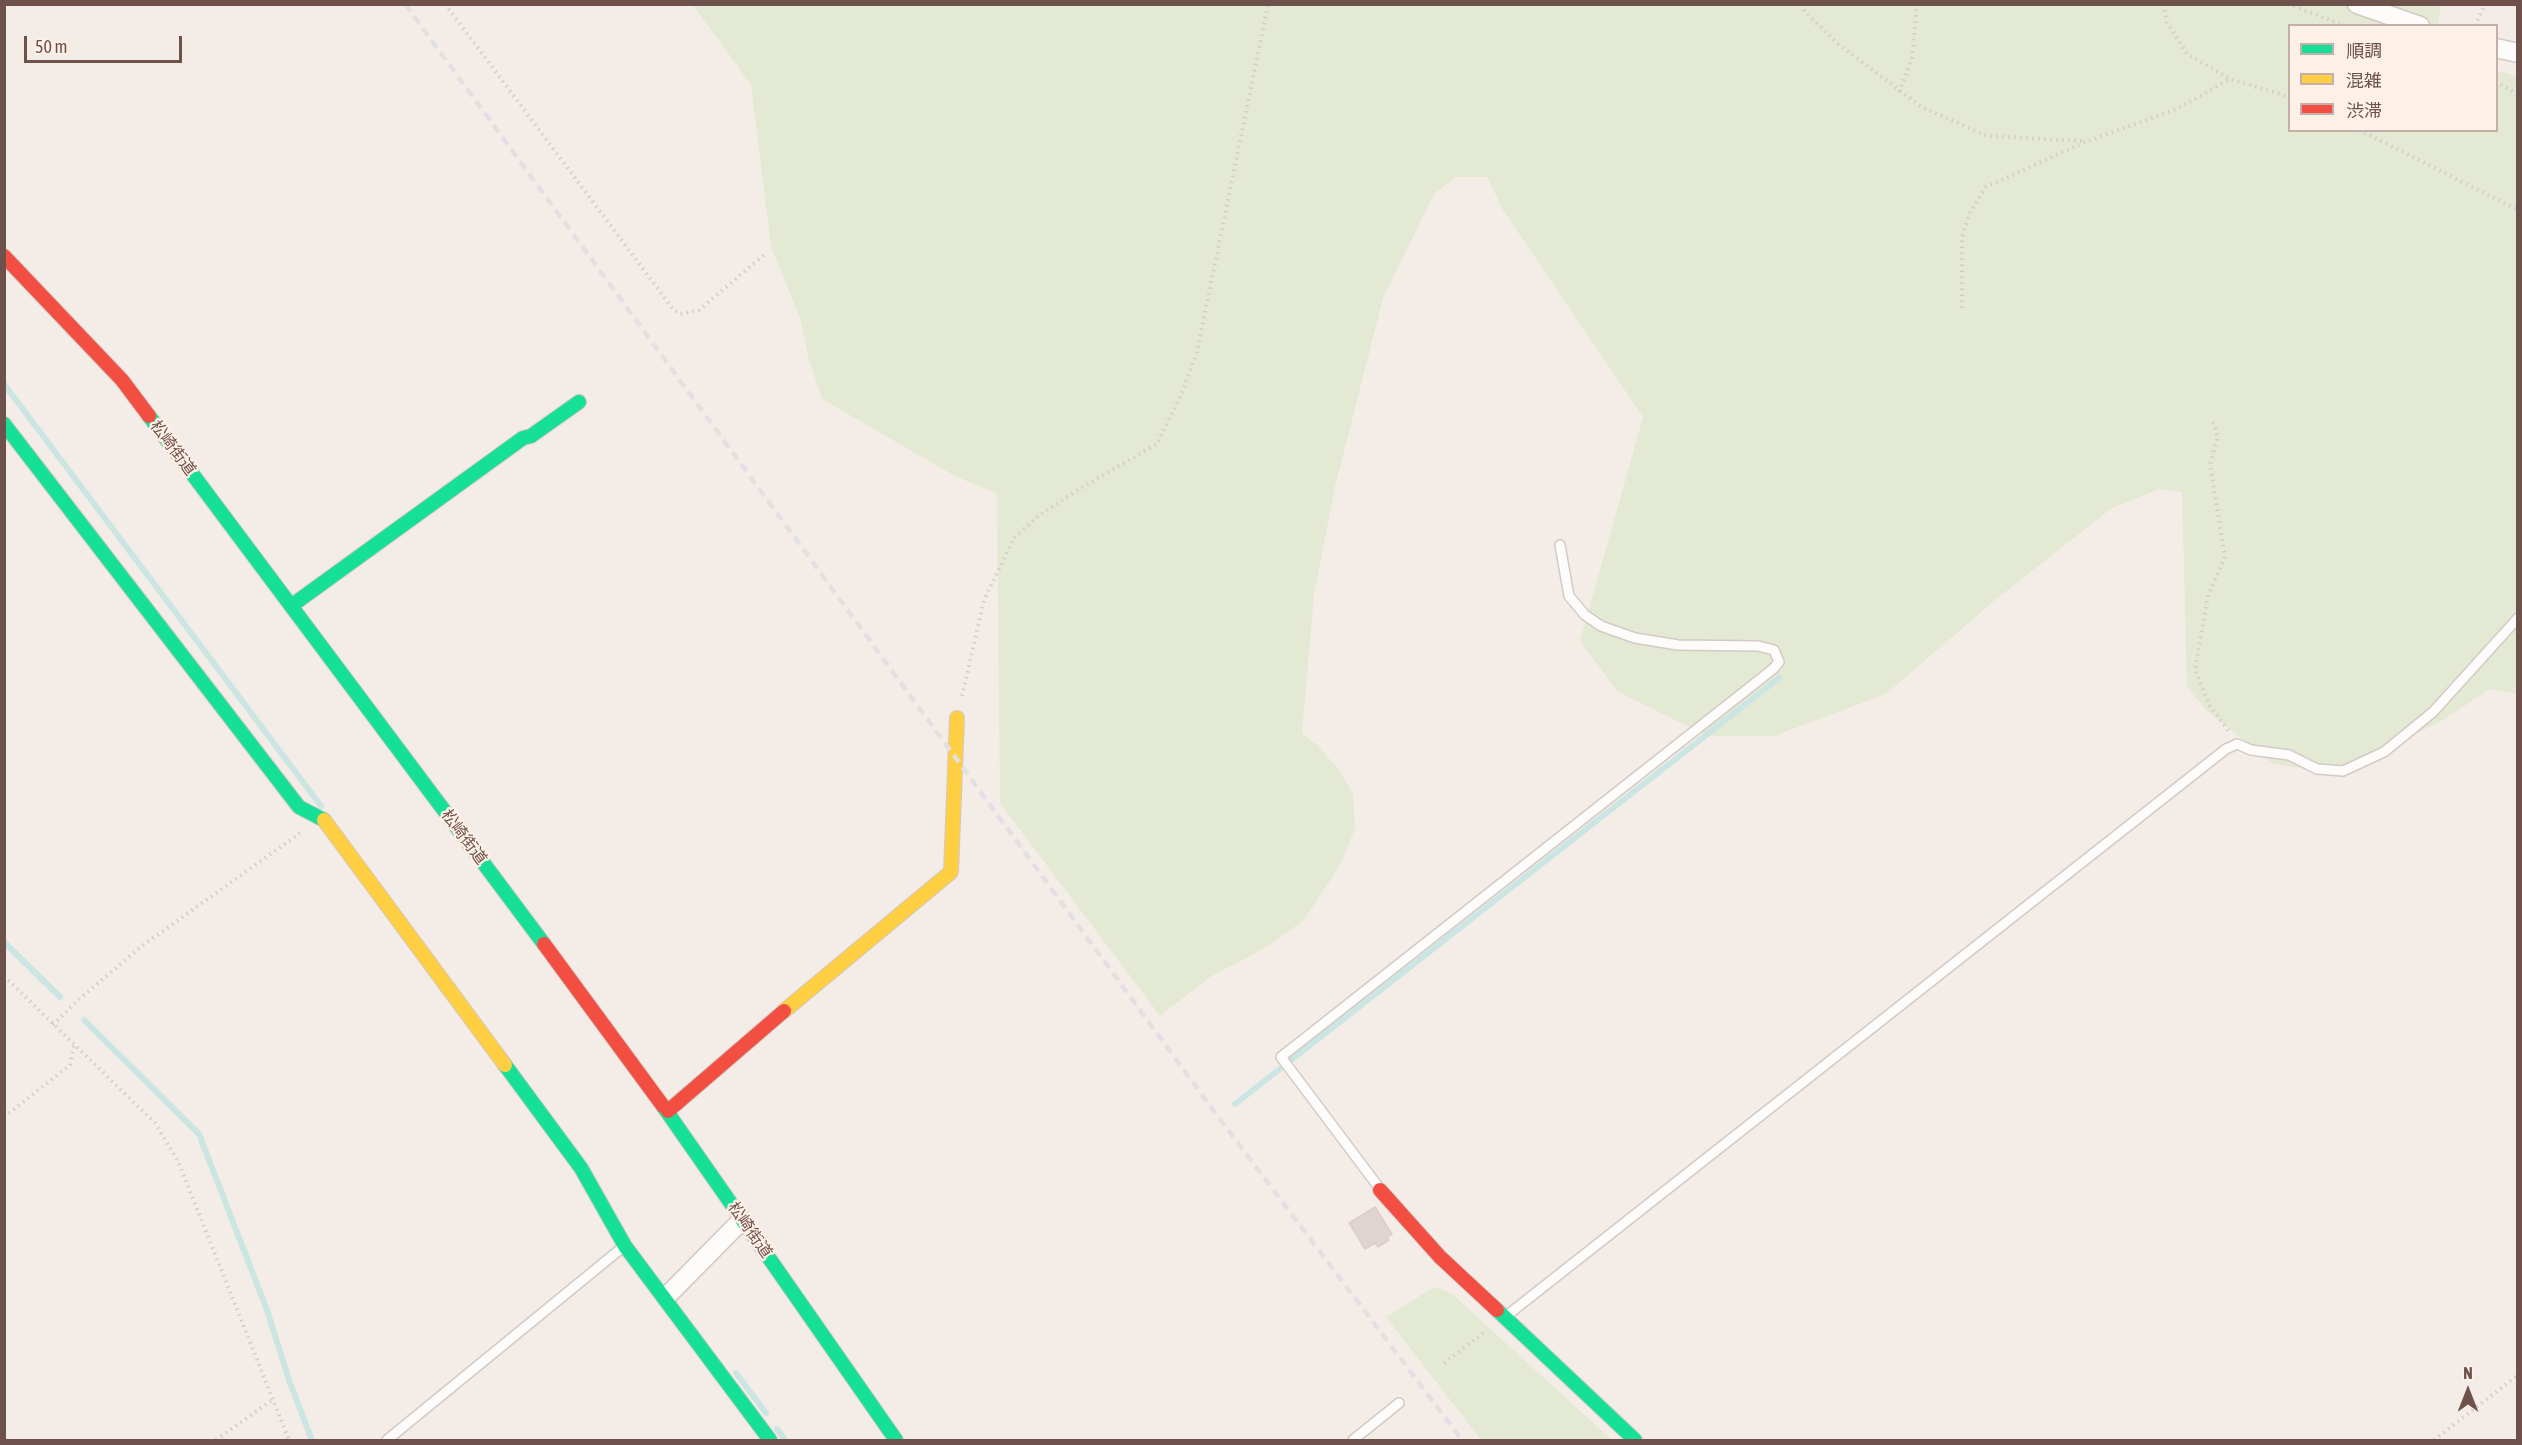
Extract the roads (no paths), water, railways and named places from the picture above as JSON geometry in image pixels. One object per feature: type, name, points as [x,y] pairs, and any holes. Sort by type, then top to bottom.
[{"type":"street","points":[[2357,4],[2415,24]]},
{"type":"street","points":[[2498,48],[2517,53]]},
{"type":"street","name":"松崎街道","points":[[4,256],[122,380],[668,1111],[896,1440]]},
{"type":"street","points":[[291,606],[523,438],[531,436],[579,402]]},
{"type":"street","points":[[4,424],[300,807],[322,817],[582,1168],[625,1245],[666,1297],[770,1440]]},
{"type":"street","points":[[668,1111],[839,963],[951,872],[957,718]]},
{"type":"street","points":[[1380,1190],[1410,1226],[1504,1318],[1635,1440]]},
{"type":"street","points":[[666,1297],[742,1220]]},
{"type":"lane","points":[[1380,1190],[1281,1057],[1779,662],[1774,650],[1758,646],[1678,645],[1635,638],[1601,626],[1585,615],[1569,596],[1560,545]]},
{"type":"lane","points":[[1504,1318],[2217,756],[2236,744],[2251,750],[2289,755],[2317,769],[2343,771],[2384,752],[2433,712],[2517,618]]},
{"type":"lane","points":[[387,1440],[625,1245]]},
{"type":"lane","points":[[1353,1440],[1399,1403]]},
{"type":"waterway","points":[[4,384],[321,806]]},
{"type":"waterway","points":[[1235,1104],[1779,678]]},
{"type":"waterway","points":[[4,942],[60,997]]},
{"type":"waterway","points":[[84,1020],[199,1134],[267,1310],[290,1383],[312,1440]]},
{"type":"waterway","points":[[736,1373],[766,1413]]},
{"type":"waterway","points":[[777,1429],[785,1440]]},
{"type":"railway","points":[[405,4],[1210,1106],[1462,1440]]}]
